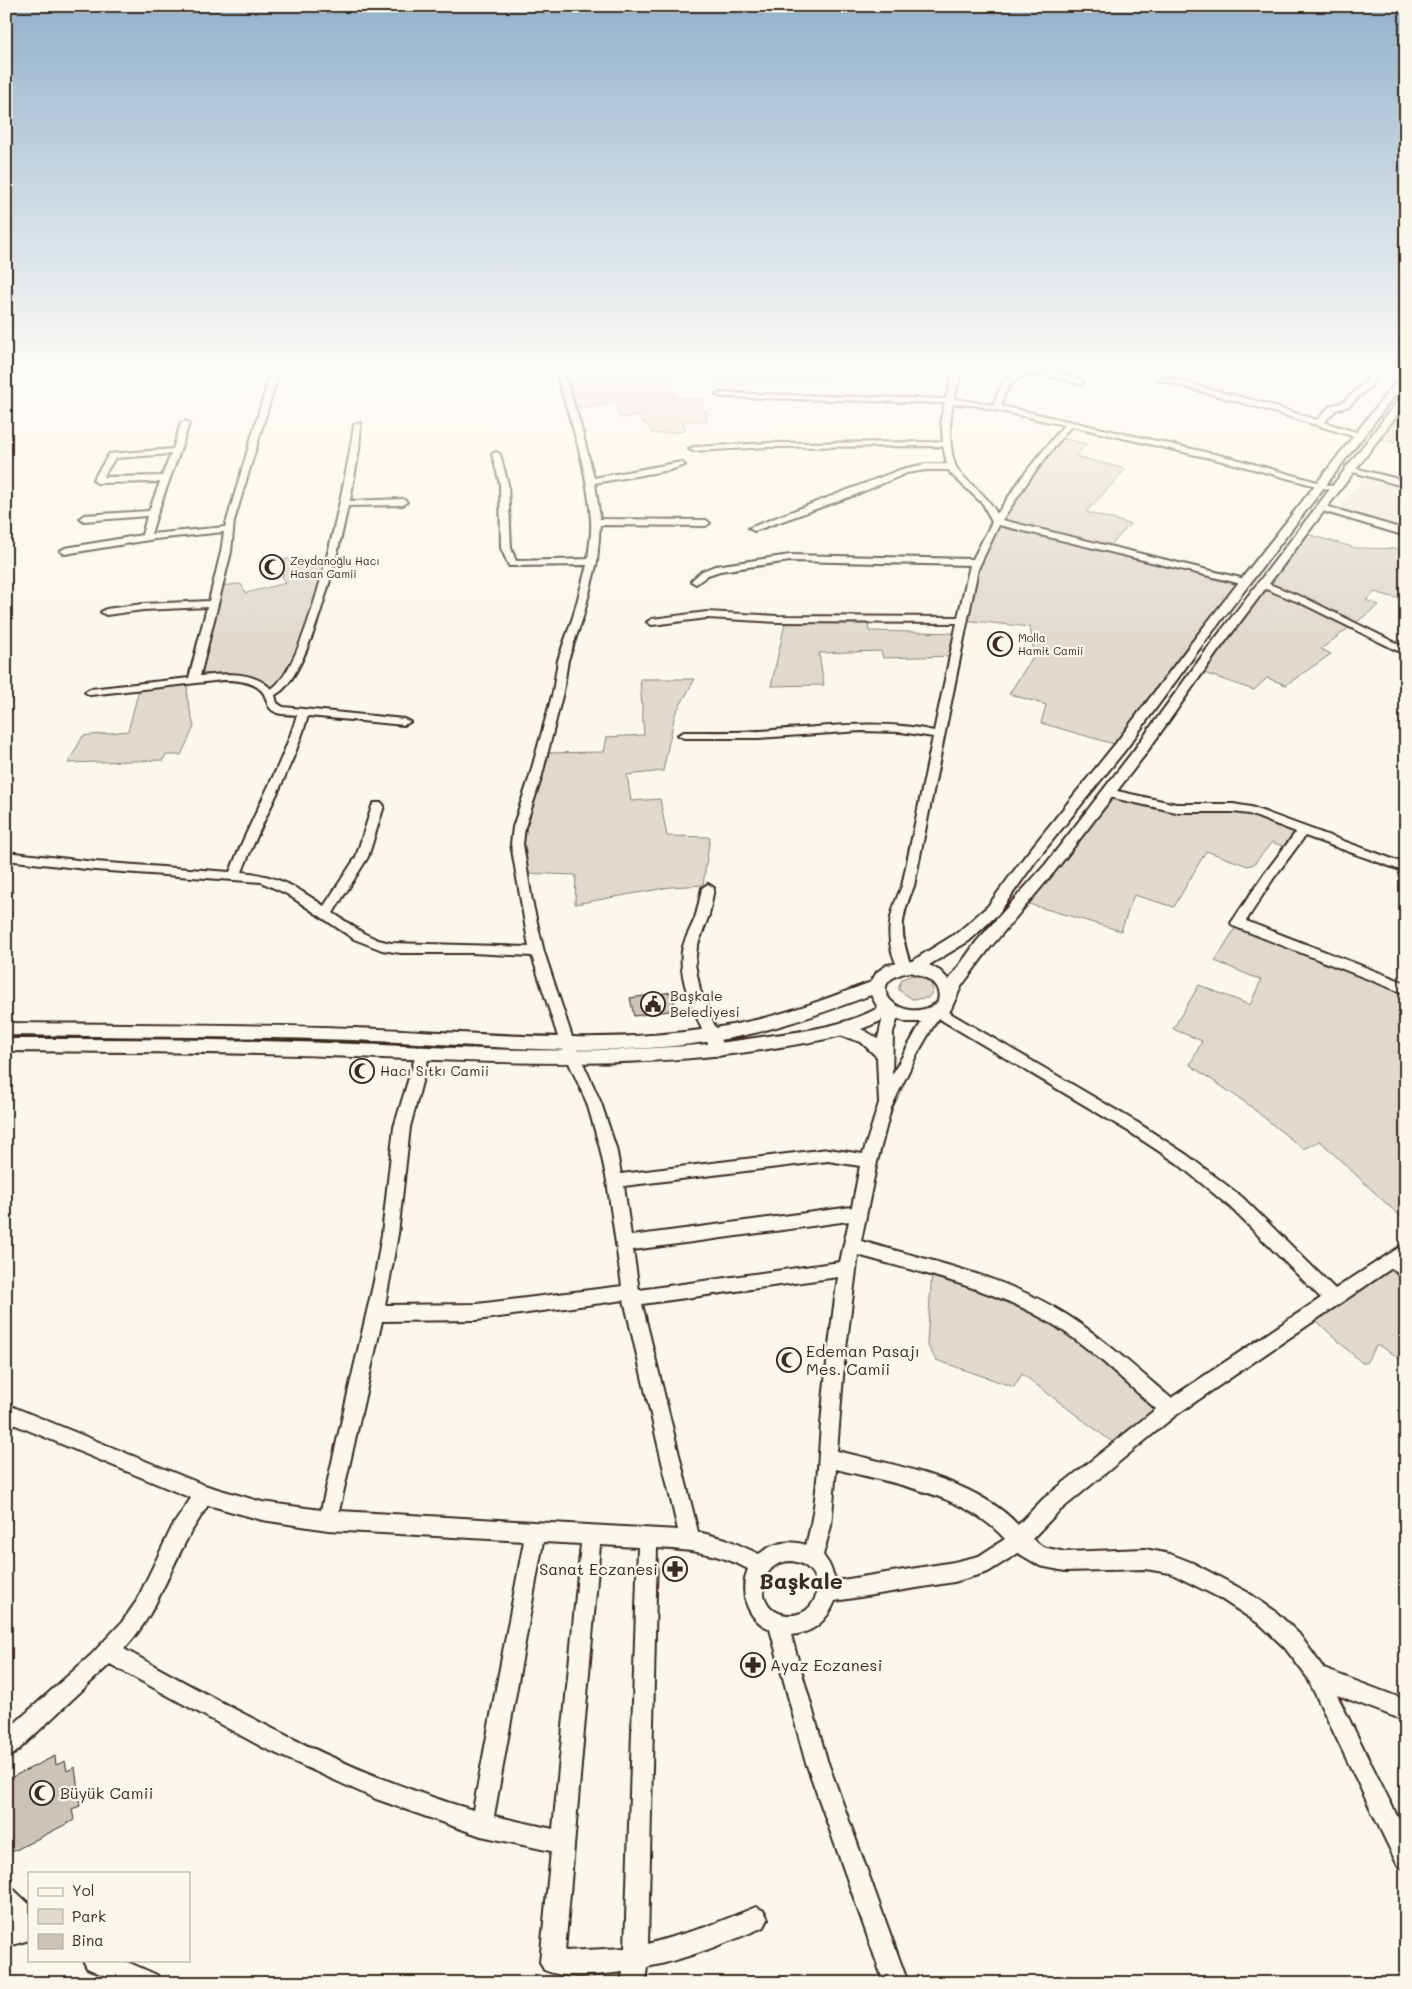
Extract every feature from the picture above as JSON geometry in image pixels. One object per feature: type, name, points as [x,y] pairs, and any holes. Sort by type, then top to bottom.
[{"type":"main road","points":[[1339,461],[1196,645],[1121,746],[1030,859],[993,910],[963,937],[910,966],[888,971],[880,978],[877,986],[879,996],[892,1010],[915,1017],[935,1012],[944,1005],[956,981],[983,945],[1050,868],[1139,753],[1212,651],[1322,508],[1355,461]]},
{"type":"main road","points":[[910,966],[927,970],[941,979],[946,988],[947,997]]},
{"type":"main road","points":[[6,1029],[289,1032],[646,1057],[715,1043],[775,1022],[816,1012],[877,986]]},
{"type":"main road","points":[[715,1043],[781,1041],[839,1029],[892,1010]]},
{"type":"main road","points":[[6,1044],[423,1052],[571,1051]]},
{"type":"street","points":[[109,461],[96,480],[165,479]]},
{"type":"street","points":[[146,537],[173,461]]},
{"type":"street","points":[[194,680],[226,552],[228,529],[247,461]]},
{"type":"street","points":[[270,693],[284,684],[304,643],[326,576],[354,461]]},
{"type":"street","points":[[498,461],[504,484],[506,548],[512,564],[592,562]]},
{"type":"street","points":[[586,461],[591,481],[596,522],[592,562],[578,617],[563,660],[558,692],[536,779],[519,827],[517,844],[537,952],[571,1051],[602,1125],[615,1181],[632,1295],[690,1540]]},
{"type":"street","points":[[950,461],[951,467],[958,477],[987,503],[997,522],[1147,556],[1246,582]]},
{"type":"street","points":[[910,966],[895,934],[895,918],[908,886],[976,562],[981,548],[997,522],[1042,461]]},
{"type":"street","points":[[1224,461],[1335,488]]},
{"type":"street","points":[[591,481],[617,474],[656,470],[680,465]]},
{"type":"street","points":[[754,528],[911,469],[951,467]]},
{"type":"street","points":[[1349,468],[1406,484]]},
{"type":"street","points":[[344,504],[403,502]]},
{"type":"street","points":[[1322,508],[1406,533]]},
{"type":"street","points":[[84,518],[153,513]]},
{"type":"street","points":[[596,522],[706,523]]},
{"type":"street","points":[[65,551],[146,537],[228,529]]},
{"type":"street","points":[[696,581],[705,573],[723,566],[753,564],[790,558],[898,558],[976,562]]},
{"type":"street","points":[[1264,585],[1304,601],[1406,652]]},
{"type":"street","points":[[106,612],[143,607],[213,604]]},
{"type":"street","points":[[652,622],[707,615],[778,619],[963,620]]},
{"type":"street","points":[[90,692],[194,680],[238,678],[254,682],[270,693],[275,707],[280,710],[303,714],[404,722]]},
{"type":"street","points":[[235,876],[249,837],[294,744],[303,714]]},
{"type":"street","points":[[684,735],[764,734],[883,728],[915,730],[939,735]]},
{"type":"street","points":[[1108,792],[1176,808],[1233,808],[1251,811],[1406,868]]},
{"type":"street","points":[[326,914],[362,857],[378,806]]},
{"type":"street","points":[[1304,831],[1269,876],[1238,923],[1406,989]]},
{"type":"street","points":[[6,856],[95,866],[235,876],[271,881],[300,896],[358,936],[385,946],[485,948],[537,952]]},
{"type":"street","points":[[708,888],[705,908],[691,941],[689,966],[693,988],[715,1043]]},
{"type":"street","points":[[884,1108],[885,1034],[892,1010]]},
{"type":"street","points":[[812,1558],[821,1526],[835,1364],[847,1268],[869,1162],[884,1108],[915,1043],[935,1012],[1133,1127],[1182,1159],[1242,1208],[1333,1298]]},
{"type":"street","points":[[839,1029],[866,1038],[878,1046],[886,1059]]},
{"type":"street","points":[[328,1520],[375,1313],[390,1234],[402,1127],[423,1052]]},
{"type":"street","points":[[615,1181],[828,1155],[869,1162]]},
{"type":"street","points":[[624,1244],[858,1213]]},
{"type":"street","points":[[852,1246],[1001,1291],[1044,1310],[1087,1340],[1170,1409]]},
{"type":"street","points":[[826,1592],[969,1569],[993,1559],[1019,1539],[1050,1506],[1170,1409],[1333,1298],[1402,1260]]},
{"type":"street","points":[[375,1313],[477,1312],[847,1268]]},
{"type":"street","points":[[6,1412],[204,1494],[262,1511],[328,1520],[690,1540],[721,1546],[760,1565]]},
{"type":"street","points":[[828,1458],[946,1491],[992,1514],[1036,1554],[1052,1559],[1093,1562],[1147,1560],[1178,1566],[1250,1603],[1268,1616],[1305,1655],[1318,1677],[1375,1798],[1406,1858]]},
{"type":"street","points":[[6,1746],[108,1652],[129,1629],[143,1609],[179,1534],[204,1494]]},
{"type":"street","points":[[481,1825],[535,1532]]},
{"type":"street","points":[[591,1535],[552,1962],[606,1963],[674,1950],[711,1938],[756,1919]]},
{"type":"street","points":[[632,1983],[636,1958],[648,1537]]},
{"type":"street","points":[[784,1550],[796,1550],[812,1558],[823,1573],[826,1592],[820,1609],[808,1622],[796,1625],[778,1623],[763,1611],[755,1595],[754,1582],[760,1565],[773,1553],[784,1550]]},
{"type":"street","points":[[778,1623],[787,1661],[816,1759],[896,1983]]},
{"type":"street","points":[[108,1652],[244,1727],[308,1759],[391,1795],[481,1825],[562,1842]]},
{"type":"street","points":[[1318,1677],[1406,1711]]},
{"type":"street","points":[[6,1898],[28,1920]]},
{"type":"street","points":[[6,1935],[28,1928]]},
{"type":"street","points":[[100,1962],[149,1983]]},
{"type":"shaded area","points":[[1365,475],[1406,486],[1406,531],[1340,510]]},
{"type":"green space","points":[[1041,461],[1094,461],[1126,469],[1086,512],[1130,524],[1109,547],[1246,582],[1121,746],[1041,723],[1046,705],[1009,694],[1034,655],[1030,627],[963,620],[981,548]]},
{"type":"green space","points":[[1303,533],[1356,548],[1406,549],[1406,596],[1399,599],[1375,592],[1366,600],[1379,605],[1321,649],[1331,654],[1286,685],[1267,678],[1254,690],[1198,671]]},
{"type":"green space","points":[[285,559],[331,559],[290,675],[270,693],[246,679],[194,680],[218,586],[241,584],[246,593],[286,583],[282,577]]},
{"type":"green space","points":[[786,619],[867,619],[869,631],[960,633],[955,656],[883,658],[881,651],[819,653],[824,685],[771,686]]},
{"type":"green space","points":[[640,679],[695,679],[675,714],[663,771],[627,775],[631,801],[660,799],[667,836],[710,837],[703,885],[671,887],[575,904],[576,875],[521,873],[517,844],[542,753],[604,752],[607,737],[644,735]]},
{"type":"green space","points":[[188,681],[187,697],[194,727],[181,755],[166,755],[163,760],[68,763],[83,736],[128,731],[140,686]]},
{"type":"green space","points":[[1108,793],[1145,802],[1233,808],[1303,831],[1290,849],[1272,842],[1254,864],[1248,866],[1206,851],[1174,907],[1134,895],[1121,931],[1022,902]]},
{"type":"green space","points":[[1238,923],[1406,989],[1406,1222],[1320,1141],[1303,1149],[1246,1103],[1190,1065],[1202,1041],[1173,1029],[1199,985],[1250,1005],[1261,980],[1215,961]]},
{"type":"green space","points":[[912,975],[923,977],[931,983],[933,991],[928,998],[912,999],[899,990],[902,979]]},
{"type":"green space","points":[[1406,1250],[1406,1362],[1380,1346],[1376,1346],[1366,1363],[1362,1363],[1309,1314]]},
{"type":"green space","points":[[932,1270],[1023,1301],[1170,1409],[1120,1448],[1022,1374],[1014,1387],[936,1360],[927,1344]]},
{"type":"building","name":"Başkale Belediyesi","points":[[672,992],[676,1010],[634,1016],[630,998]]},
{"type":"building","name":"Büyük Camii","points":[[55,1756],[56,1765],[65,1761],[67,1771],[75,1767],[80,1806],[72,1809],[74,1820],[12,1852],[11,1841],[6,1843],[6,1780]]},
{"type":"place","name":"Zeydanoğlu Hacı Hasan Camii","points":[[272,567]]},
{"type":"place","name":"Molla Hamit Camii","points":[[1000,644]]},
{"type":"place","name":"Başkale Belediyesi","points":[[653,1004]]},
{"type":"place","name":"Hacı Sıtkı Camii","points":[[362,1071]]},
{"type":"place","name":"Edeman Pasajı Mes. Camii","points":[[789,1360]]},
{"type":"place","name":"Sanat Eczanesi","points":[[675,1569]]},
{"type":"place","name":"Ayaz Eczanesi","points":[[753,1665]]},
{"type":"place","name":"Büyük Camii","points":[[42,1793]]},
{"type":"district","name":"Başkale","points":[[801,1581]]}]
